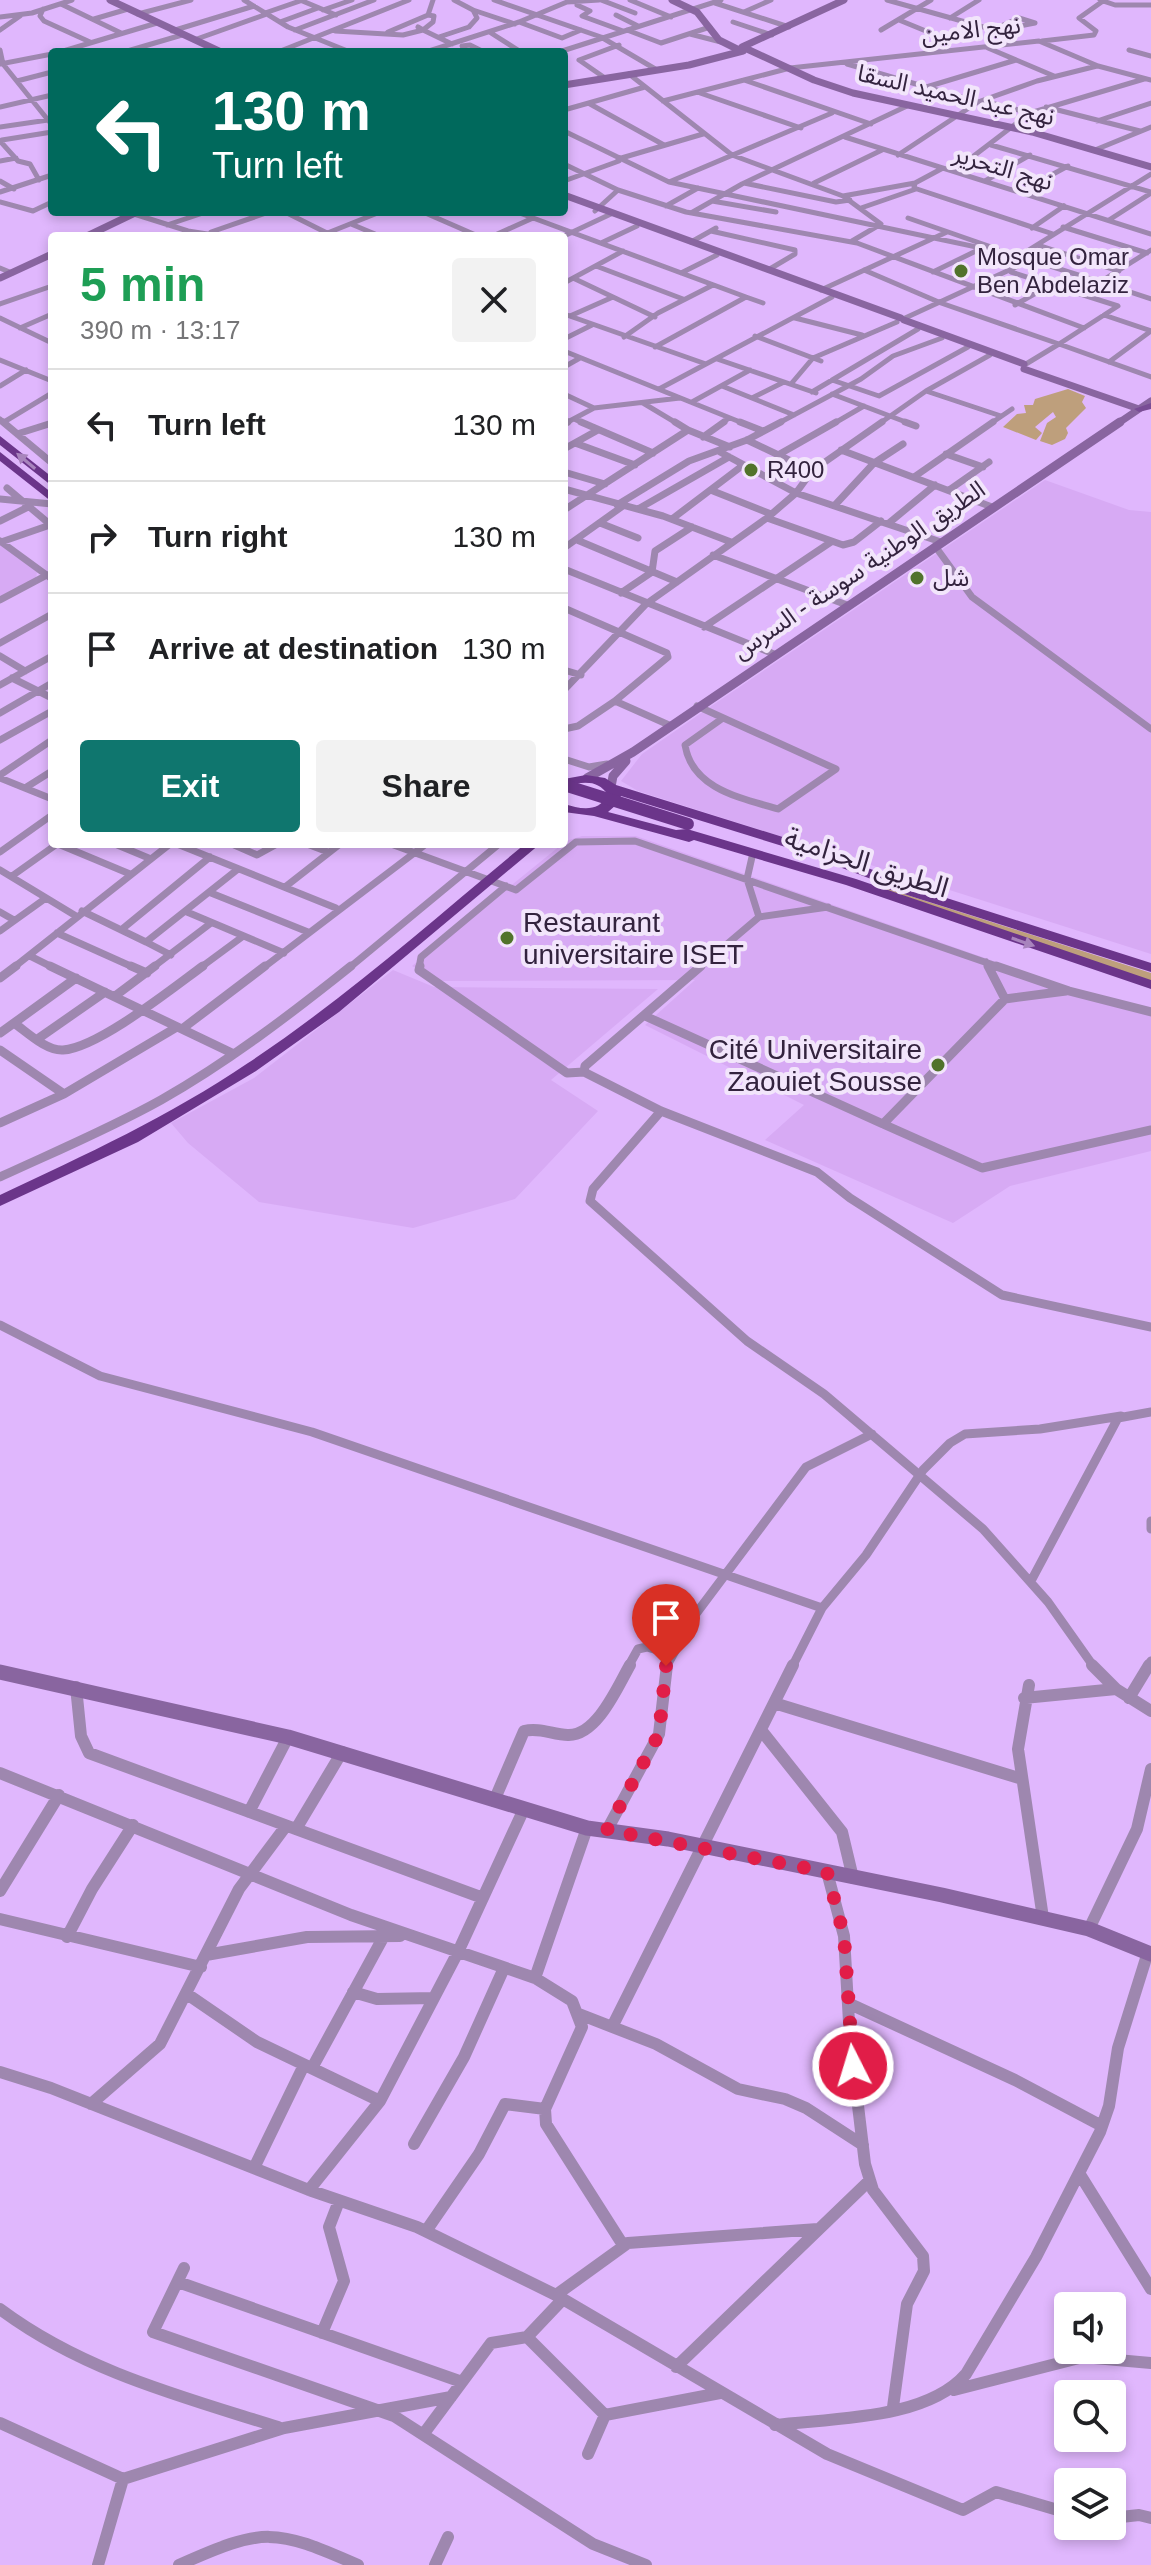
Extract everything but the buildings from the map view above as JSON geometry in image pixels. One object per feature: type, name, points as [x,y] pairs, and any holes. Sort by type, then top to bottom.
[{"type":"highway","points":[[0,439],[48,480]]},
{"type":"highway","points":[[0,455],[48,498]]},
{"type":"highway","points":[[568,775],[837,860],[928,903]]},
{"type":"highway","points":[[568,783],[585,778]]},
{"type":"highway","name":"الطريق الحزامية","points":[[568,785],[685,828]]},
{"type":"highway","points":[[568,820],[614,800],[612,788]]},
{"type":"highway","name":"الطريق الحزامية","points":[[568,795],[1151,968]]},
{"type":"highway","points":[[568,809],[928,903]]},
{"type":"highway","points":[[0,1201],[133,1138],[251,1068],[325,1017],[485,880],[517,848]]},
{"type":"highway","points":[[0,1193],[126,1133],[232,1070],[334,998],[528,848]]},
{"type":"highway","name":"الطريق الحزامية","points":[[928,903],[1151,985]]},
{"type":"main road","points":[[110,0],[213,48]]},
{"type":"main road","points":[[672,0],[694,10],[726,47]]},
{"type":"main road","points":[[568,84],[657,70],[726,47],[744,49],[844,0]]},
{"type":"main road","name":"نهج عبد الحميد السقا","points":[[744,49],[831,86],[907,106],[1009,126],[1151,167]]},
{"type":"main road","points":[[568,198],[942,338],[1142,405]]},
{"type":"main road","points":[[610,214],[1024,366],[1142,405]]},
{"type":"main road","points":[[96,232],[130,216]]},
{"type":"main road","points":[[0,278],[48,256]]},
{"type":"main road","name":"الطريق الوطنية سوسة - السرس","points":[[585,778],[633,752],[934,547],[1142,405],[1151,392]]},
{"type":"main road","name":"الطريق الوطنية سوسة - السرس","points":[[612,788],[613,776],[633,752]]},
{"type":"main road","points":[[0,1672],[76,1686],[288,1737],[587,1828],[702,1846],[1043,1918],[1089,1929],[1149,1953]]},
{"type":"street","points":[[49,0],[121,33]]},
{"type":"street","points":[[7,25],[1,16],[23,14],[72,0]]},
{"type":"street","points":[[138,14],[191,0]]},
{"type":"street","points":[[244,0],[295,30],[340,48]]},
{"type":"street","points":[[194,40],[302,0],[355,22]]},
{"type":"street","points":[[309,5],[323,0]]},
{"type":"street","points":[[280,22],[352,0]]},
{"type":"street","points":[[295,30],[374,0],[393,6]]},
{"type":"street","points":[[290,48],[409,0]]},
{"type":"street","points":[[380,34],[412,24],[428,15],[433,0]]},
{"type":"street","points":[[454,0],[473,10],[562,38],[581,30]]},
{"type":"street","points":[[494,0],[601,37],[657,70]]},
{"type":"street","points":[[439,48],[491,33],[565,3],[600,0],[635,13]]},
{"type":"street","points":[[630,0],[671,17]]},
{"type":"street","points":[[631,22],[642,4],[655,0]]},
{"type":"street","points":[[744,12],[771,0]]},
{"type":"street","points":[[887,0],[994,30],[1035,23],[1015,19],[994,30]]},
{"type":"street","points":[[881,30],[931,0]]},
{"type":"street","points":[[950,18],[979,0]]},
{"type":"street","points":[[568,49],[718,1],[789,27]]},
{"type":"street","points":[[1039,41],[1094,35],[1096,31],[1079,18],[1102,1],[1151,5]]},
{"type":"street","points":[[576,3],[590,11],[582,16],[661,43],[710,27]]},
{"type":"street","points":[[486,14],[509,5]]},
{"type":"street","points":[[172,31],[254,6]]},
{"type":"street","points":[[43,9],[40,16],[44,21],[90,42]]},
{"type":"street","points":[[94,19],[128,9]]},
{"type":"street","points":[[439,37],[469,27],[477,18],[473,10]]},
{"type":"street","points":[[0,30],[23,14]]},
{"type":"street","points":[[332,31],[407,34],[423,30],[435,18],[428,15]]},
{"type":"street","points":[[616,15],[638,26]]},
{"type":"street","points":[[899,20],[933,31],[938,36]]},
{"type":"street","points":[[733,22],[772,35]]},
{"type":"street","points":[[72,48],[157,23]]},
{"type":"street","points":[[412,24],[452,44]]},
{"type":"street","points":[[994,30],[1009,44]]},
{"type":"street","points":[[491,33],[515,48]]},
{"type":"street","points":[[690,34],[726,47]]},
{"type":"street","points":[[146,48],[182,35]]},
{"type":"street","name":"نهج الامين","points":[[663,101],[790,68],[1039,41],[1098,66],[1150,79]]},
{"type":"street","points":[[444,48],[468,45],[475,48]]},
{"type":"street","points":[[605,78],[579,60],[619,45]]},
{"type":"street","points":[[983,47],[1054,76]]},
{"type":"street","points":[[0,50],[2,64],[48,119]]},
{"type":"street","points":[[1129,50],[1151,56]]},
{"type":"street","points":[[2,64],[48,55]]},
{"type":"street","points":[[40,58],[48,65]]},
{"type":"street","points":[[923,88],[1016,60]]},
{"type":"street","points":[[844,62],[923,88],[1030,113]]},
{"type":"street","points":[[898,155],[980,101],[1054,76],[1098,66]]},
{"type":"street","points":[[17,81],[48,70]]},
{"type":"street","points":[[629,74],[732,155],[843,196],[879,222],[878,229]]},
{"type":"street","points":[[954,171],[991,145],[1009,126],[1030,113],[1150,79]]},
{"type":"street","points":[[744,80],[871,124]]},
{"type":"street","points":[[568,109],[645,87]]},
{"type":"street","points":[[700,93],[801,128]]},
{"type":"street","points":[[0,107],[48,96]]},
{"type":"street","points":[[1097,121],[1151,103]]},
{"type":"street","points":[[590,104],[664,145]]},
{"type":"street","points":[[691,213],[744,183],[907,106]]},
{"type":"street","points":[[1046,107],[1140,131]]},
{"type":"street","points":[[669,182],[832,113]]},
{"type":"street","points":[[0,128],[48,120]]},
{"type":"street","points":[[1095,150],[1151,127]]},
{"type":"street","points":[[0,128],[10,139]]},
{"type":"street","points":[[1,140],[48,133]]},
{"type":"street","points":[[568,133],[618,160],[669,182],[727,192],[929,241],[1019,256],[1151,174]]},
{"type":"street","points":[[568,179],[618,160],[703,134]]},
{"type":"street","name":"نهج التحرير","points":[[845,137],[1151,234]]},
{"type":"street","points":[[1,140],[16,158],[30,164],[39,180]]},
{"type":"street","points":[[991,145],[1151,192]]},
{"type":"street","points":[[814,183],[882,150]]},
{"type":"street","points":[[0,153],[10,152]]},
{"type":"street","points":[[985,181],[1030,155]]},
{"type":"street","points":[[0,161],[16,158]]},
{"type":"street","points":[[568,166],[618,190],[691,213],[852,241],[1015,305],[1084,328]]},
{"type":"street","points":[[1020,192],[1068,166]]},
{"type":"street","points":[[861,208],[915,186],[943,168]]},
{"type":"street","points":[[0,192],[48,177]]},
{"type":"street","points":[[0,181],[14,189]]},
{"type":"street","points":[[744,183],[836,202],[850,200]]},
{"type":"street","points":[[843,196],[915,186],[1053,234]]},
{"type":"street","points":[[666,206],[700,188]]},
{"type":"street","points":[[598,209],[618,190]]},
{"type":"street","points":[[1109,220],[1151,192]]},
{"type":"street","points":[[712,201],[776,212]]},
{"type":"street","points":[[0,202],[33,211],[48,204]]},
{"type":"street","points":[[758,224],[784,206]]},
{"type":"street","points":[[1032,228],[1064,206]]},
{"type":"street","points":[[568,234],[610,214]]},
{"type":"street","points":[[144,216],[192,232]]},
{"type":"street","points":[[167,225],[194,216]]},
{"type":"street","points":[[211,232],[256,216]]},
{"type":"street","points":[[292,216],[318,232]]},
{"type":"street","points":[[357,216],[363,219]]},
{"type":"street","points":[[331,232],[370,216]]},
{"type":"street","points":[[432,216],[469,232]]},
{"type":"street","points":[[528,216],[763,303]]},
{"type":"street","points":[[502,232],[533,218]]},
{"type":"street","points":[[908,218],[1151,299]]},
{"type":"street","points":[[691,242],[730,221]]},
{"type":"street","points":[[351,224],[370,232]]},
{"type":"street","points":[[1142,231],[1151,225]]},
{"type":"street","points":[[601,243],[637,226]]},
{"type":"street","points":[[1063,227],[1149,252]]},
{"type":"street","points":[[852,241],[878,229]]},
{"type":"street","points":[[711,231],[795,250],[795,254],[768,270]]},
{"type":"street","points":[[821,290],[947,232]]},
{"type":"street","points":[[1037,245],[1119,271]]},
{"type":"street","points":[[933,272],[977,250]]},
{"type":"street","points":[[568,281],[623,251]]},
{"type":"street","points":[[1100,282],[1149,252]]},
{"type":"street","points":[[681,273],[717,255]]},
{"type":"street","points":[[752,398],[787,383],[813,358],[974,289],[1031,260]]},
{"type":"street","points":[[596,266],[683,299]]},
{"type":"street","points":[[0,268],[12,273]]},
{"type":"street","points":[[864,270],[941,303],[1151,377]]},
{"type":"street","points":[[1011,272],[1118,306]]},
{"type":"street","points":[[573,278],[655,317]]},
{"type":"street","points":[[624,337],[683,299],[713,285]]},
{"type":"street","points":[[1015,305],[1050,285]]},
{"type":"street","points":[[0,304],[48,288]]},
{"type":"street","points":[[1024,366],[1137,294]]},
{"type":"street","points":[[568,315],[613,297]]},
{"type":"street","points":[[655,347],[746,297]]},
{"type":"street","points":[[659,389],[832,297]]},
{"type":"street","points":[[568,315],[706,364]]},
{"type":"street","points":[[1104,315],[1151,331]]},
{"type":"street","points":[[20,328],[48,316]]},
{"type":"street","points":[[795,318],[863,335]]},
{"type":"street","points":[[1,319],[48,341]]},
{"type":"street","points":[[568,337],[592,325]]},
{"type":"street","points":[[812,392],[918,329]]},
{"type":"street","points":[[1109,362],[1151,331]]},
{"type":"street","points":[[755,336],[821,361]]},
{"type":"street","points":[[568,546],[620,506],[689,461],[747,440],[847,386],[893,356],[942,338]]},
{"type":"street","points":[[832,380],[879,396],[968,347]]},
{"type":"street","points":[[568,353],[763,431]]},
{"type":"street","points":[[568,686],[646,604],[769,516],[796,493],[812,471],[926,391],[990,355]]},
{"type":"street","points":[[568,365],[580,358]]},
{"type":"street","points":[[717,359],[916,426]]},
{"type":"street","points":[[0,360],[48,379]]},
{"type":"street","points":[[0,386],[26,370]]},
{"type":"street","points":[[692,402],[750,370]]},
{"type":"street","points":[[722,386],[794,415]]},
{"type":"street","points":[[926,391],[1001,416]]},
{"type":"street","points":[[48,395],[2,420],[48,460]]},
{"type":"street","points":[[568,396],[594,408]]},
{"type":"street","points":[[568,422],[594,408],[680,397]]},
{"type":"street","points":[[643,403],[688,430],[730,447]]},
{"type":"street","points":[[778,455],[864,406]]},
{"type":"street","points":[[914,477],[1012,409]]},
{"type":"street","points":[[703,437],[729,418]]},
{"type":"street","points":[[574,419],[653,453]]},
{"type":"street","points":[[17,434],[48,424]]},
{"type":"street","points":[[568,447],[598,430]]},
{"type":"street","points":[[568,508],[688,430]]},
{"type":"street","points":[[747,440],[812,471]]},
{"type":"street","points":[[575,443],[635,465]]},
{"type":"street","points":[[835,505],[874,463],[903,444]]},
{"type":"street","points":[[841,450],[992,507]]},
{"type":"street","points":[[720,452],[796,493],[885,522],[934,547],[946,561],[956,581],[972,597],[1151,729]]},
{"type":"street","points":[[946,454],[986,465],[949,490]]},
{"type":"street","points":[[638,509],[729,457]]},
{"type":"street","points":[[672,519],[713,491],[742,466]]},
{"type":"street","points":[[568,473],[605,484]]},
{"type":"street","points":[[0,498],[6,494],[2,485]]},
{"type":"street","points":[[2,485],[48,524]]},
{"type":"street","points":[[713,491],[831,542],[854,542],[909,510],[935,485]]},
{"type":"street","points":[[568,490],[672,519],[731,542]]},
{"type":"street","points":[[0,498],[28,507],[48,503]]},
{"type":"street","points":[[0,521],[28,507],[48,503]]},
{"type":"street","points":[[600,523],[638,538]]},
{"type":"street","points":[[0,542],[48,527]]},
{"type":"street","points":[[652,572],[652,553],[692,527]]},
{"type":"street","points":[[577,540],[677,582]]},
{"type":"street","points":[[0,542],[48,576]]},
{"type":"street","points":[[704,627],[831,542]]},
{"type":"street","points":[[713,555],[847,605]]},
{"type":"street","points":[[621,593],[652,572]]},
{"type":"street","points":[[568,573],[774,654]]},
{"type":"street","points":[[0,600],[48,577]]},
{"type":"street","points":[[568,610],[668,655],[615,701],[578,726],[568,728]]},
{"type":"street","points":[[0,643],[48,616]]},
{"type":"street","points":[[0,656],[25,671]]},
{"type":"street","points":[[0,685],[48,658]]},
{"type":"street","points":[[0,670],[12,663]]},
{"type":"street","points":[[568,671],[581,675]]},
{"type":"street","points":[[12,678],[48,696]]},
{"type":"street","points":[[0,713],[48,685]]},
{"type":"street","points":[[615,701],[669,725]]},
{"type":"street","points":[[697,706],[836,769],[778,809],[712,786],[689,762],[685,745],[723,718]]},
{"type":"street","points":[[0,740],[48,713]]},
{"type":"street","points":[[42,717],[48,720]]},
{"type":"street","points":[[48,743],[0,777],[48,797]]},
{"type":"street","points":[[568,760],[589,767],[617,762]]},
{"type":"street","points":[[0,762],[10,768]]},
{"type":"street","points":[[25,788],[48,774]]},
{"type":"street","points":[[0,852],[48,818]]},
{"type":"street","points":[[402,848],[516,890],[576,842],[642,843],[1069,991],[1151,1012]]},
{"type":"street","points":[[12,876],[52,848]]},
{"type":"street","points":[[68,848],[130,874]]},
{"type":"street","points":[[125,848],[151,859]]},
{"type":"street","points":[[0,978],[165,848]]},
{"type":"street","points":[[187,848],[336,908]]},
{"type":"street","points":[[241,848],[257,855],[270,848]]},
{"type":"street","points":[[318,848],[328,852]]},
{"type":"street","points":[[285,887],[334,848]]},
{"type":"street","points":[[0,1123],[64,1094],[180,1028],[284,953],[336,908],[422,848]]},
{"type":"street","points":[[0,1177],[131,1115],[234,1054],[323,989],[494,848]]},
{"type":"street","points":[[121,930],[210,857]]},
{"type":"street","points":[[752,857],[747,879],[759,917]]},
{"type":"street","points":[[146,942],[238,869]]},
{"type":"street","points":[[0,870],[46,898],[171,955]]},
{"type":"street","points":[[506,886],[421,957],[419,970],[567,1073],[584,1072],[661,1111],[817,1172],[850,1198],[1002,1295],[1151,1327]]},
{"type":"street","points":[[211,893],[308,932]]},
{"type":"street","points":[[0,931],[46,898]]},
{"type":"street","points":[[584,1072],[585,1066],[612,1041],[759,917],[828,907]]},
{"type":"street","points":[[0,912],[14,920]]},
{"type":"street","points":[[187,912],[284,953]]},
{"type":"street","points":[[39,1038],[147,973],[211,923]]},
{"type":"street","points":[[57,933],[147,973]]},
{"type":"street","points":[[14,1023],[66,1050],[143,1009],[242,937]]},
{"type":"street","points":[[30,956],[234,1054]]},
{"type":"street","points":[[986,962],[1005,999]]},
{"type":"street","points":[[0,1033],[76,978]]},
{"type":"street","points":[[883,1124],[1005,999],[1069,991]]},
{"type":"street","points":[[645,1016],[982,1168],[1151,1130]]},
{"type":"street","points":[[1,1051],[64,1094]]},
{"type":"street","points":[[661,1111],[593,1189],[590,1201],[747,1341],[824,1394],[983,1529],[1031,1581],[1079,1648],[1116,1689],[1151,1711]]},
{"type":"street","points":[[1,1328],[100,1376],[312,1432],[822,1608]]},
{"type":"street","points":[[612,2027],[822,1608],[863,1559],[920,1474],[956,1438],[965,1434],[1040,1429],[1151,1412]]},
{"type":"street","points":[[1031,1581],[1121,1416]]},
{"type":"street","points":[[607,1830],[659,1734],[664,1676],[671,1654],[695,1615],[806,1467],[872,1434]]},
{"type":"street","points":[[1151,1521],[1151,1529]]},
{"type":"street","points":[[494,1801],[524,1731],[532,1729],[572,1735],[584,1732],[610,1698],[638,1649],[647,1647],[671,1654]]},
{"type":"street","points":[[1129,1698],[1151,1661]]},
{"type":"street","points":[[1029,1685],[1024,1698],[1018,1749],[1043,1918]]},
{"type":"street","points":[[76,1686],[81,1736],[89,1753],[483,1898]]},
{"type":"street","points":[[1024,1698],[1116,1689]]},
{"type":"street","points":[[774,1703],[1022,1779]]},
{"type":"street","points":[[761,1730],[842,1832],[853,1878]]},
{"type":"street","points":[[249,1812],[288,1737]]},
{"type":"street","points":[[91,2104],[160,2044],[249,1874],[291,1828],[342,1752]]},
{"type":"street","points":[[1089,1929],[1137,1829],[1151,1769]]},
{"type":"street","points":[[0,1773],[249,1874],[411,1936],[535,1978],[572,2001],[582,2027],[579,2041],[545,2109],[546,2124],[623,2245]]},
{"type":"street","points":[[0,1891],[59,1795]]},
{"type":"street","points":[[309,2190],[366,2123],[380,2101],[458,1952],[523,1811]]},
{"type":"street","points":[[67,1937],[92,1889],[133,1825]]},
{"type":"street","points":[[535,1978],[587,1828]]},
{"type":"street","points":[[827,1872],[844,1936],[863,2145],[870,2180],[886,2212],[917,2245],[924,2271],[907,2304],[893,2407]]},
{"type":"street","points":[[0,1919],[67,1937],[203,1961],[307,1937],[411,1936]]},
{"type":"street","points":[[254,2168],[384,1936]]},
{"type":"street","points":[[951,2391],[988,2342],[1102,2126],[1108,2111],[1113,2074],[1149,1953]]},
{"type":"street","points":[[414,2144],[464,2057],[504,1968]]},
{"type":"street","points":[[353,1992],[377,1999],[434,1998]]},
{"type":"street","points":[[187,1994],[257,2042],[380,2101]]},
{"type":"street","points":[[850,2004],[1015,2080],[1102,2126]]},
{"type":"street","points":[[579,2014],[656,2044],[738,2089],[785,2099],[806,2108],[863,2145]]},
{"type":"street","points":[[0,2072],[91,2104],[309,2190],[426,2231],[560,2297],[827,2454],[963,2510],[996,2492],[1054,2509]]},
{"type":"street","points":[[426,2231],[479,2154],[505,2104],[545,2109]]},
{"type":"street","points":[[1079,2173],[1149,2283]]},
{"type":"street","points":[[676,2367],[870,2180]]},
{"type":"street","points":[[322,2333],[344,2281],[329,2227],[339,2201]]},
{"type":"street","points":[[425,2432],[491,2343],[527,2337],[560,2297],[623,2245],[818,2229]]},
{"type":"street","points":[[184,2268],[153,2332],[394,2416],[425,2432],[593,2544],[646,2565]]},
{"type":"street","points":[[178,2282],[462,2382]]},
{"type":"street","points":[[0,2309],[27,2331],[96,2365],[278,2427]]},
{"type":"street","points":[[527,2337],[605,2415]]},
{"type":"street","points":[[775,2425],[936,2399],[951,2391],[1083,2357],[1151,2363]]},
{"type":"street","points":[[605,2415],[720,2393]]},
{"type":"street","points":[[0,2423],[123,2479],[206,2447],[278,2427],[367,2408],[451,2397]]},
{"type":"street","points":[[588,2454],[605,2415]]},
{"type":"street","points":[[98,2565],[123,2479]]},
{"type":"street","points":[[1126,2516],[1151,2518]]},
{"type":"street","points":[[179,2565],[231,2543],[273,2533],[286,2535],[358,2565]]},
{"type":"street","points":[[435,2565],[448,2537]]},
{"type":"shaded area","points":[[1068,389],[1085,396],[1082,402],[1086,408],[1066,428],[1068,433],[1065,439],[1052,445],[1040,441],[1047,423],[1056,417],[1053,412],[1035,427],[1042,433],[1036,440],[1003,427],[1017,414],[1026,413],[1024,405],[1033,405],[1035,399]]},
{"type":"shaded area","points":[[1045,480],[1129,510],[1151,512],[1151,954],[638,791],[621,781],[642,754]]},
{"type":"shaded area","points":[[0,544],[37,572],[36,579],[0,599]]},
{"type":"shaded area","name":"Cité Universitaire Zaouiet Sousse","points":[[582,836],[636,836],[1068,987],[1151,1008],[1151,1151],[1010,1186],[953,1223],[765,1140],[804,1105],[645,1025],[695,980],[439,981],[412,966],[557,848],[568,848],[568,840]]},
{"type":"shaded area","points":[[881,888],[1151,973],[1151,981]]},
{"type":"shaded area","points":[[393,970],[434,987],[658,989],[551,1080],[598,1111],[515,1199],[413,1228],[259,1202],[188,1143],[171,1123],[254,1078]]},
{"type":"place","name":"Mosque Omar Ben Abdelaziz","points":[[961,271]]},
{"type":"place","name":"R400","points":[[751,470]]},
{"type":"place","name":"شل","points":[[917,578]]},
{"type":"place","name":"Restaurant universitaire ISET","points":[[507,938]]},
{"type":"place","name":"Cité Universitaire Zaouiet Sousse","points":[[938,1065]]},
{"type":"route","points":[[666,1666],[659,1734],[607,1830],[668,1839],[827,1872],[844,1936],[853,2066]]}]
